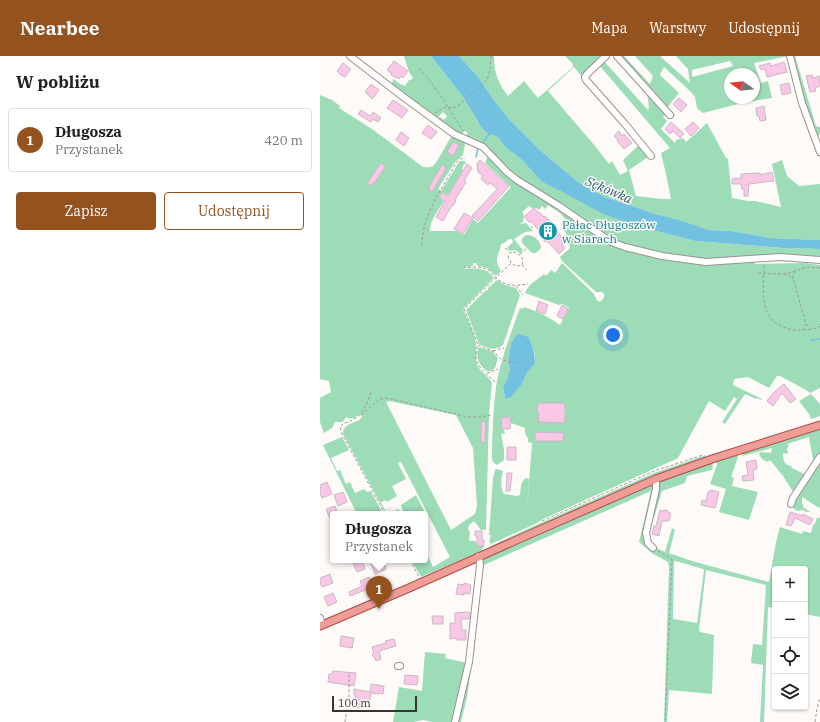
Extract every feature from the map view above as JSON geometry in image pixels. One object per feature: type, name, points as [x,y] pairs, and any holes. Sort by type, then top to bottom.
[{"type":"main road","points":[[321,623],[422,582],[655,475],[820,425]]},
{"type":"street","points":[[350,56],[388,83],[454,134],[483,147],[517,180],[559,206],[611,242],[662,256],[706,262],[780,257],[820,260]]},
{"type":"street","points":[[606,56],[587,74],[585,77],[586,80],[651,156]]},
{"type":"street","points":[[617,56],[670,114]]},
{"type":"street","points":[[790,56],[802,103],[820,152]]},
{"type":"street","points":[[791,504],[793,498],[820,457]]},
{"type":"street","points":[[653,548],[648,543],[646,533],[656,489],[655,475]]},
{"type":"street","points":[[455,722],[469,662],[480,565],[479,556]]},
{"type":"path","points":[[427,114],[438,113],[442,108],[452,108],[462,102],[485,82],[488,78],[490,70],[491,56]]},
{"type":"path","points":[[419,68],[431,82],[448,107],[462,129],[465,139]]},
{"type":"path","points":[[422,245],[424,228],[433,204],[456,163],[460,159],[465,158]]},
{"type":"path","points":[[531,226],[534,229]]},
{"type":"path","points":[[505,248],[510,253]]},
{"type":"path","points":[[520,255],[526,249]]},
{"type":"path","points":[[510,253],[516,252],[520,255],[523,262],[522,265],[527,270]]},
{"type":"path","points":[[510,253],[508,256],[511,263],[515,266],[522,265]]},
{"type":"path","points":[[764,260],[765,308],[769,317],[775,323],[793,330],[820,327]]},
{"type":"path","points":[[495,382],[478,365],[476,359],[478,345],[464,309],[511,263]]},
{"type":"path","points":[[464,268],[478,267],[486,269],[503,282],[516,286],[528,284]]},
{"type":"path","points":[[781,274],[807,267],[820,268]]},
{"type":"path","points":[[795,271],[793,275],[794,280],[806,324],[812,329]]},
{"type":"path","points":[[758,273],[781,274],[789,276],[794,280]]},
{"type":"path","points":[[516,286],[522,295]]},
{"type":"path","points":[[801,330],[806,324]]},
{"type":"path","points":[[478,345],[493,351],[501,359],[518,363]]},
{"type":"path","points":[[493,351],[504,348]]},
{"type":"path","points":[[486,373],[498,369]]},
{"type":"path","points":[[360,415],[371,392]]},
{"type":"path","points":[[340,428],[344,423],[349,422],[360,415],[380,399],[387,398],[468,417],[491,415]]},
{"type":"path","points":[[340,428],[383,511]]},
{"type":"path","points":[[543,521],[655,475]]},
{"type":"path","points":[[653,548],[672,559],[665,722]]},
{"type":"path","points":[[412,563],[422,582]]},
{"type":"path","points":[[345,722],[349,696],[349,674]]},
{"type":"path","points":[[815,722],[820,698]]},
{"type":"green space","points":[[404,56],[431,56],[463,97],[481,127],[490,136],[493,135],[499,138],[505,147],[522,160],[542,182],[641,227],[695,241],[783,248],[820,249],[820,259],[755,257],[755,264],[805,263],[820,265],[820,388],[810,393],[780,376],[777,376],[769,388],[748,377],[734,379],[733,385],[762,399],[756,399],[745,394],[725,424],[722,422],[737,399],[734,397],[725,411],[709,401],[678,458],[491,544],[489,542],[491,535],[489,535],[493,478],[495,470],[497,469],[503,471],[501,482],[504,494],[520,495],[523,482],[526,478],[529,479],[527,510],[532,443],[528,442],[525,428],[511,423],[511,417],[501,417],[501,429],[504,430],[505,433],[501,434],[504,449],[504,460],[497,465],[493,462],[492,458],[496,387],[506,347],[520,308],[523,309],[524,307],[538,312],[560,325],[569,308],[562,304],[559,305],[525,293],[531,284],[544,274],[546,276],[551,270],[555,273],[562,263],[594,294],[598,301],[600,302],[603,300],[604,297],[602,292],[596,292],[563,262],[560,257],[570,248],[566,233],[561,228],[563,226],[561,224],[566,220],[560,213],[548,205],[545,209],[542,206],[539,210],[529,206],[522,212],[524,215],[523,222],[519,224],[526,223],[533,231],[525,232],[514,239],[523,250],[520,253],[514,250],[510,251],[507,248],[513,242],[512,239],[509,239],[501,244],[497,257],[497,263],[501,271],[496,276],[487,268],[478,266],[476,263],[473,263],[473,266],[462,268],[484,270],[491,274],[494,278],[463,309],[475,337],[477,363],[479,368],[492,383],[489,414],[486,530],[481,530],[474,521],[469,525],[468,529],[470,532],[469,541],[476,541],[478,546],[484,546],[481,551],[421,577],[413,563],[428,563],[428,556],[433,567],[450,557],[428,514],[428,511],[426,511],[401,462],[398,463],[406,479],[392,486],[397,496],[387,502],[386,500],[381,502],[384,511],[343,434],[346,426],[360,420],[362,417],[360,414],[352,419],[346,417],[342,422],[335,422],[332,428],[324,433],[320,422],[320,398],[331,392],[329,381],[320,379],[320,95],[332,100],[340,106],[339,108],[372,129],[423,167],[431,167],[435,164],[451,137],[453,136],[465,141],[463,155],[455,162],[438,189],[441,191],[459,162],[465,161],[466,164],[464,164],[463,170],[448,195],[442,192],[439,198],[444,201],[433,219],[430,231],[456,231],[464,235],[473,219],[478,223],[511,187],[485,163],[488,155],[498,165],[528,185],[467,137],[467,132],[464,131],[463,135],[456,133],[438,119],[440,117],[444,120],[447,116],[443,112],[436,119],[391,84],[394,79],[405,86],[409,80],[413,78],[409,72]],"holes":[[[528,185],[560,203],[567,210],[612,241]],[[515,337],[531,343],[535,355],[535,364],[527,373],[522,384],[505,398],[503,387],[510,369],[508,363],[511,343]],[[389,401],[456,415],[473,448],[477,506],[475,514],[451,530],[386,402]]]},
{"type":"green space","points":[[459,56],[494,56],[497,78],[508,96],[524,81],[538,98],[573,67],[573,64],[565,56],[604,56],[584,79],[574,67],[548,91],[609,164],[612,161],[620,175],[628,171],[623,160],[640,144],[652,154],[629,170],[636,196],[671,199],[661,153],[670,148],[599,65],[603,60],[648,110],[647,92],[666,113],[663,117],[667,121],[661,129],[675,143],[676,140],[683,138],[686,142],[707,123],[726,158],[728,159],[732,198],[755,201],[781,207],[772,164],[782,160],[787,176],[799,186],[820,184],[820,240],[771,238],[731,231],[709,230],[605,197],[578,182],[540,150],[509,119],[479,78]]},
{"type":"green space","points":[[619,56],[624,56],[650,84],[653,76],[635,56],[661,56],[690,83],[688,69],[676,56],[789,56],[754,63],[756,68],[726,68],[733,66],[730,61],[692,70],[692,77],[724,68],[724,104],[738,104],[703,113],[697,108],[695,97],[691,92],[664,67],[660,74],[661,76],[679,93],[666,109]]},
{"type":"green space","points":[[791,56],[795,56],[816,126],[820,127],[820,135],[817,136],[805,106]]},
{"type":"green space","points":[[760,80],[761,83],[768,81],[772,98],[760,100]]},
{"type":"green space","points":[[527,235],[535,237],[540,243],[541,248],[536,253],[532,253],[522,243],[522,239]]},
{"type":"green space","points":[[497,280],[505,285],[516,288],[520,295],[503,345],[494,349],[479,344],[466,310]]},
{"type":"green space","points":[[479,347],[492,351],[498,358],[495,368],[491,371],[484,369],[479,363],[477,354]]},
{"type":"green space","points":[[811,394],[820,404],[820,416],[811,419],[799,401]]},
{"type":"green space","points":[[820,428],[820,455],[815,462],[813,460],[809,437],[787,444],[789,445],[787,449],[788,454],[783,453],[785,463],[806,475],[794,493],[770,460],[768,462],[763,460],[760,456],[759,453],[761,452],[771,453],[772,448],[742,456],[743,452]]},
{"type":"green space","points":[[342,437],[349,450],[331,458],[337,471],[340,470],[346,484],[350,482],[355,493],[364,489],[367,492],[371,491],[381,511],[356,511],[323,445]]},
{"type":"green space","points":[[706,455],[705,458],[656,475],[491,546],[654,473]]},
{"type":"green space","points":[[737,455],[738,457],[731,477],[734,478],[732,486],[758,492],[749,520],[719,512],[726,489],[710,484],[717,465],[716,461]]},
{"type":"green space","points":[[820,459],[820,507],[819,508],[802,497],[803,507],[810,512],[803,510],[797,511],[793,508],[796,497]]},
{"type":"green space","points":[[712,462],[712,470],[687,476],[685,483],[662,491],[654,518],[651,516],[659,482],[661,480]]},
{"type":"green space","points":[[654,483],[655,485],[645,534],[654,547],[665,552],[672,528],[675,530],[669,553],[692,561],[769,582],[776,542],[780,527],[802,534],[803,531],[811,533],[816,519],[820,517],[820,617],[808,615],[808,566],[772,566],[772,608],[768,607],[764,722],[760,722],[763,665],[751,663],[753,644],[762,645],[766,585],[706,570],[699,630],[700,632],[714,635],[712,694],[669,690],[667,722],[664,722],[669,567],[668,562],[653,554],[639,542],[651,491],[484,565],[481,578],[474,649],[467,697],[461,722],[458,722],[471,661],[482,560],[608,502]],"holes":[[[674,561],[703,569],[697,623],[673,619]]]},
{"type":"green space","points":[[416,495],[424,511],[403,511],[401,505]]},
{"type":"green space","points":[[425,652],[446,654],[445,658],[467,663],[454,722],[432,722],[423,720],[414,722],[393,722],[399,687],[422,691]]},
{"type":"water","points":[[431,56],[459,56],[479,78],[509,119],[540,150],[578,182],[605,197],[709,230],[731,231],[771,238],[820,240],[820,249],[783,248],[695,241],[641,227],[603,214],[542,182],[522,160],[505,147],[499,138],[493,135],[490,136],[481,127],[463,97]]},
{"type":"water","points":[[519,334],[528,337],[535,357],[535,364],[527,373],[522,384],[510,398],[505,398],[503,387],[510,369],[508,363],[511,343]]},
{"type":"building","points":[[394,61],[408,71],[403,78],[401,76],[399,79],[397,77],[396,78],[387,70]]},
{"type":"building","points":[[784,62],[787,72],[767,77],[765,69],[761,70],[759,66],[770,63],[771,66]]},
{"type":"building","points":[[343,63],[351,69],[345,77],[337,71]]},
{"type":"building","points":[[812,75],[813,78],[820,76],[820,86],[815,88],[816,91],[810,92],[806,76]]},
{"type":"building","points":[[789,83],[791,93],[782,95],[780,85]]},
{"type":"building","points":[[371,84],[379,90],[372,99],[365,92]]},
{"type":"building","points":[[679,98],[687,105],[681,112],[673,104]]},
{"type":"building","points":[[393,100],[408,110],[402,118],[387,108]]},
{"type":"building","points":[[764,106],[766,120],[760,121],[759,116],[757,116],[756,108]]},
{"type":"building","points":[[361,110],[370,116],[373,112],[381,118],[378,122],[373,119],[371,122],[358,114]]},
{"type":"building","points":[[671,122],[684,134],[680,138],[673,131],[670,134],[665,129]]},
{"type":"building","points":[[693,122],[699,128],[691,136],[685,129]]},
{"type":"building","points":[[428,125],[437,132],[431,139],[422,133]]},
{"type":"building","points":[[619,131],[622,136],[624,134],[632,143],[624,149],[614,136]]},
{"type":"building","points":[[401,132],[409,138],[404,146],[396,140]]},
{"type":"building","points":[[453,142],[459,145],[453,156],[447,152]]},
{"type":"building","points":[[480,160],[509,186],[478,221],[472,216],[497,189],[490,183],[488,185],[481,179],[483,176],[478,172],[477,163]]},
{"type":"building","points":[[381,163],[386,166],[372,186],[367,183]]},
{"type":"building","points":[[467,164],[472,168],[464,181],[466,182],[455,200],[456,201],[443,221],[436,217],[445,201],[439,198],[442,192],[448,196]]},
{"type":"building","points":[[442,165],[446,167],[432,192],[428,189]]},
{"type":"building","points":[[772,172],[774,181],[749,184],[748,196],[744,196],[744,189],[742,189],[741,184],[732,184],[732,179],[741,178],[741,174],[760,173],[760,175]]},
{"type":"building","name":"Pałac Długoszów w Siarach","points":[[534,208],[551,222],[561,236],[560,237],[564,242],[562,245],[565,248],[559,254],[548,242],[544,241],[543,237],[532,222],[529,222],[525,218],[525,216]]},
{"type":"building","points":[[464,213],[473,218],[463,234],[454,229]]},
{"type":"building","points":[[539,301],[548,305],[545,314],[536,311]]},
{"type":"building","points":[[562,305],[568,309],[563,319],[557,316]]},
{"type":"building","points":[[784,384],[796,399],[790,403],[782,393],[773,406],[767,401],[774,392]]},
{"type":"building","points":[[538,403],[565,403],[565,423],[538,422]]},
{"type":"building","points":[[502,417],[511,418],[510,429],[501,429]]},
{"type":"building","points":[[481,421],[486,422],[485,442],[481,442]]},
{"type":"building","points":[[535,432],[564,433],[563,441],[535,441]]},
{"type":"building","points":[[507,447],[516,447],[516,460],[507,460]]},
{"type":"building","points":[[756,460],[757,469],[753,470],[754,480],[743,481],[742,476],[748,475],[746,462]]},
{"type":"building","points":[[507,473],[512,473],[510,491],[506,491]]},
{"type":"building","points":[[327,482],[332,494],[322,498],[320,494],[320,485]]},
{"type":"building","points":[[710,490],[719,492],[715,508],[701,505],[702,500],[706,501]]},
{"type":"building","points":[[343,492],[347,502],[338,506],[334,495]]},
{"type":"building","points":[[335,506],[337,511],[330,511],[330,518],[326,509]]},
{"type":"building","points":[[660,510],[671,513],[669,521],[662,521],[659,536],[652,534],[654,526],[656,526]]},
{"type":"building","points":[[790,512],[803,516],[803,514],[813,519],[810,525],[795,518],[791,526],[786,525]]},
{"type":"building","points":[[475,531],[482,531],[484,546],[478,546]]},
{"type":"building","points":[[353,563],[363,563],[365,569],[357,572]]},
{"type":"building","points":[[371,563],[382,563],[383,566],[385,565],[386,569],[375,574]]},
{"type":"building","points":[[330,574],[333,583],[322,587],[320,578]]},
{"type":"building","points":[[369,577],[373,587],[350,596],[349,592],[362,586],[360,581]]},
{"type":"building","points":[[464,583],[471,585],[470,594],[456,594],[458,584],[464,585]]},
{"type":"building","points":[[333,593],[337,602],[328,606],[324,597]]},
{"type":"building","points":[[455,613],[470,613],[469,619],[461,619],[462,630],[466,630],[466,640],[457,640],[457,638],[450,639],[450,623],[455,623]]},
{"type":"building","points":[[432,616],[443,616],[443,624],[433,624]]},
{"type":"building","points":[[341,636],[354,638],[352,648],[340,646]]},
{"type":"building","points":[[394,639],[396,646],[379,651],[381,659],[376,661],[372,654],[374,653],[372,647]]},
{"type":"building","points":[[333,671],[356,673],[354,686],[328,682],[329,674],[332,674]]},
{"type":"building","points":[[405,675],[418,676],[417,685],[404,684]]},
{"type":"building","points":[[371,684],[384,686],[383,694],[371,693],[368,708],[353,707],[356,695],[354,695],[354,689],[370,692]]},
{"type":"waterway","points":[[482,144],[489,134]]},
{"type":"waterway","points":[[476,157],[478,147]]},
{"type":"waterway","points":[[811,340],[820,339]]},
{"type":"place","name":"Pałac Długoszów w Siarach","points":[[548,231]]},
{"type":"place","name":"Długosza","points":[[379,609]]},
{"type":"water label","name":"Sękówka","points":[[609,190]]}]
